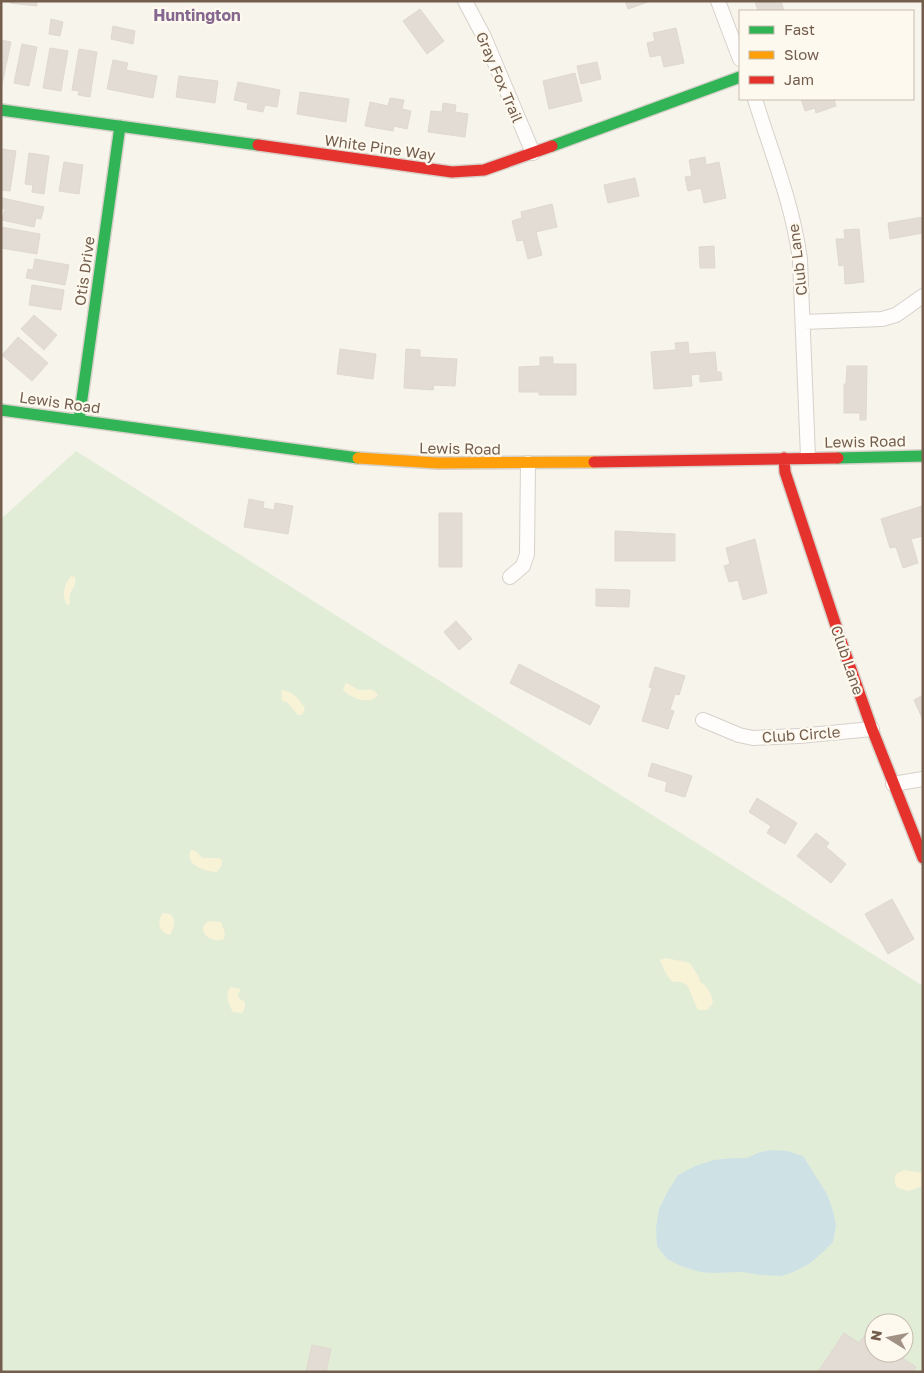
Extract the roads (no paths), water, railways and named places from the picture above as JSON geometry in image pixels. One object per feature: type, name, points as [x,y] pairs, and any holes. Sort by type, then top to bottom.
[{"type":"street","name":"Gray Fox Trail","points":[[465,1],[484,38],[533,154]]},
{"type":"street","points":[[718,1],[739,56]]},
{"type":"street","name":"White Pine Way","points":[[1,110],[452,172],[484,170],[500,165],[739,77]]},
{"type":"street","name":"Club Lane","points":[[754,100],[797,235],[800,260],[808,457]]},
{"type":"street","name":"Otis Drive","points":[[78,420],[120,126]]},
{"type":"street","points":[[803,322],[882,319],[896,315],[923,296]]},
{"type":"street","name":"Lewis Road","points":[[1,410],[344,457],[389,461],[528,463],[923,456]]},
{"type":"street","name":"Club Lane","points":[[784,458],[785,472],[841,642],[872,729],[923,858]]},
{"type":"street","points":[[510,577],[523,566],[527,554],[528,463]]},
{"type":"street","name":"Club Circle","points":[[703,720],[738,735],[753,738],[872,729]]},
{"type":"street","points":[[893,784],[923,779]]},
{"type":"district","name":"Huntington","points":[[197,15]]}]
